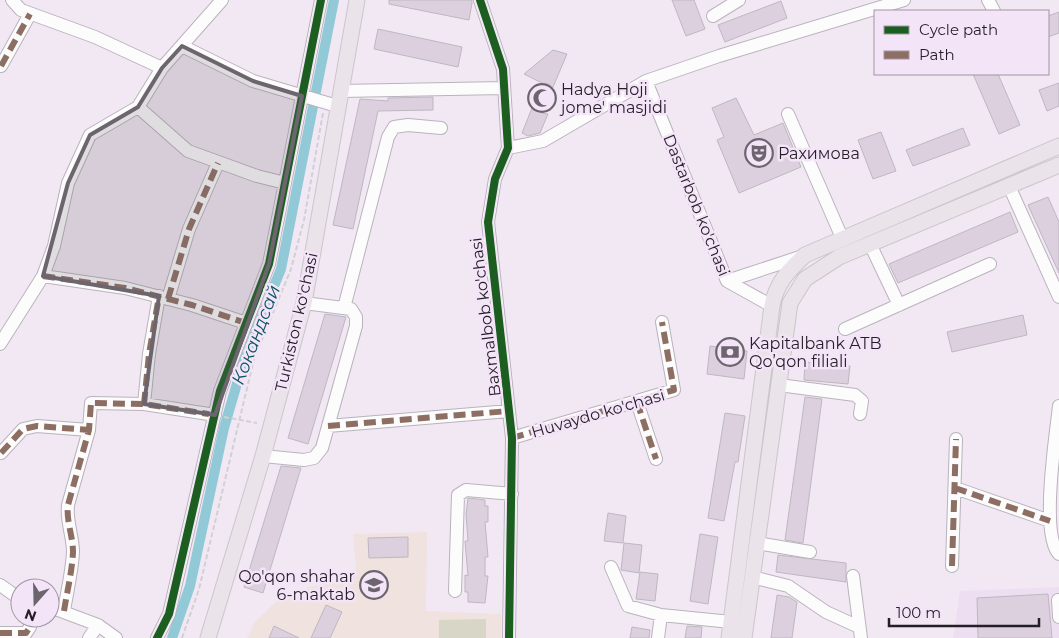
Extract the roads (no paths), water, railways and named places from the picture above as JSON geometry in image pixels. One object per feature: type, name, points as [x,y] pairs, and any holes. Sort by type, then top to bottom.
[{"type":"main road","name":"Turkiston ko'chasi","points":[[208,638],[263,456],[304,303],[331,102],[357,0]]},
{"type":"main road","points":[[729,638],[772,306],[774,296],[784,276],[805,255],[1059,146]]},
{"type":"main road","points":[[744,638],[790,303],[795,295],[806,279],[839,257],[1059,165]]},
{"type":"street","points":[[12,0],[21,10],[95,37],[162,68]]},
{"type":"street","points":[[0,344],[43,276],[54,246],[68,183],[90,135],[138,107],[162,68],[222,0]]},
{"type":"street","points":[[157,638],[169,614],[220,391],[269,264],[321,0]]},
{"type":"street","name":"Baxmalbob ko'chasi","points":[[480,0],[503,69],[508,148],[495,179],[488,222],[512,438],[509,638]]},
{"type":"street","points":[[712,16],[739,0]]},
{"type":"street","points":[[508,148],[543,141],[646,81],[733,52],[904,0]]},
{"type":"street","points":[[1,66],[30,14]]},
{"type":"street","points":[[182,46],[253,81],[302,96],[331,102],[504,88]]},
{"type":"street","name":"Dastarbob ko'chasi","points":[[646,81],[727,282],[772,306]]},
{"type":"street","points":[[138,107],[188,151],[218,163],[285,183]]},
{"type":"street","points":[[788,114],[843,240]]},
{"type":"street","points":[[344,308],[388,137],[394,127],[408,125],[441,128]]},
{"type":"street","points":[[144,404],[149,354],[164,298],[189,229],[218,163]]},
{"type":"street","points":[[1009,186],[1059,297]]},
{"type":"street","points":[[870,244],[899,304]]},
{"type":"street","points":[[727,282],[805,255]]},
{"type":"street","points":[[845,329],[990,264]]},
{"type":"street","points":[[43,276],[125,288],[246,323]]},
{"type":"street","points":[[263,456],[304,460],[314,458],[322,448],[356,326],[356,317],[351,309],[304,303]]},
{"type":"street","name":"Huvaydo ko'chasi","points":[[512,438],[674,390],[662,322]]},
{"type":"street","points":[[778,385],[855,395],[862,401],[860,414]]},
{"type":"street","points":[[637,402],[656,459]]},
{"type":"street","points":[[64,611],[73,553],[72,536],[67,517],[68,505],[88,430],[91,403],[144,404],[215,415]]},
{"type":"street","points":[[1059,406],[1052,470],[1050,521],[1055,548],[1059,554]]},
{"type":"street","name":"Huvaydo ko'chasi","points":[[328,426],[509,411]]},
{"type":"street","points":[[0,454],[23,429],[37,426],[88,430]]},
{"type":"street","points":[[952,566],[956,439]]},
{"type":"street","points":[[955,488],[1050,521]]},
{"type":"street","points":[[455,591],[458,495],[466,490],[512,494]]},
{"type":"street","points":[[757,543],[810,552]]},
{"type":"street","points":[[611,567],[628,606],[661,615],[731,622]]},
{"type":"street","points":[[853,576],[860,633]]},
{"type":"street","points":[[752,578],[788,586],[860,633]]},
{"type":"street","points":[[1058,600],[1059,617]]},
{"type":"street","points":[[60,610],[98,625],[116,638]]},
{"type":"street","points":[[658,638],[661,615]]},
{"type":"street","points":[[89,638],[98,625]]},
{"type":"street","points":[[0,633],[26,633],[29,628]]},
{"type":"waterway","name":"Кокандсай","points":[[172,638],[190,586],[224,428],[245,356],[281,269],[334,0]]},
{"type":"place","name":"Hadya Hoji jome' masjidi","points":[[542,98]]},
{"type":"place","name":"Рахимова","points":[[759,153]]},
{"type":"place","name":"Kapitalbank ATB Qo’qon filiali","points":[[730,352]]},
{"type":"place","name":"Qo'qon shahar 6-maktab","points":[[374,585]]}]
